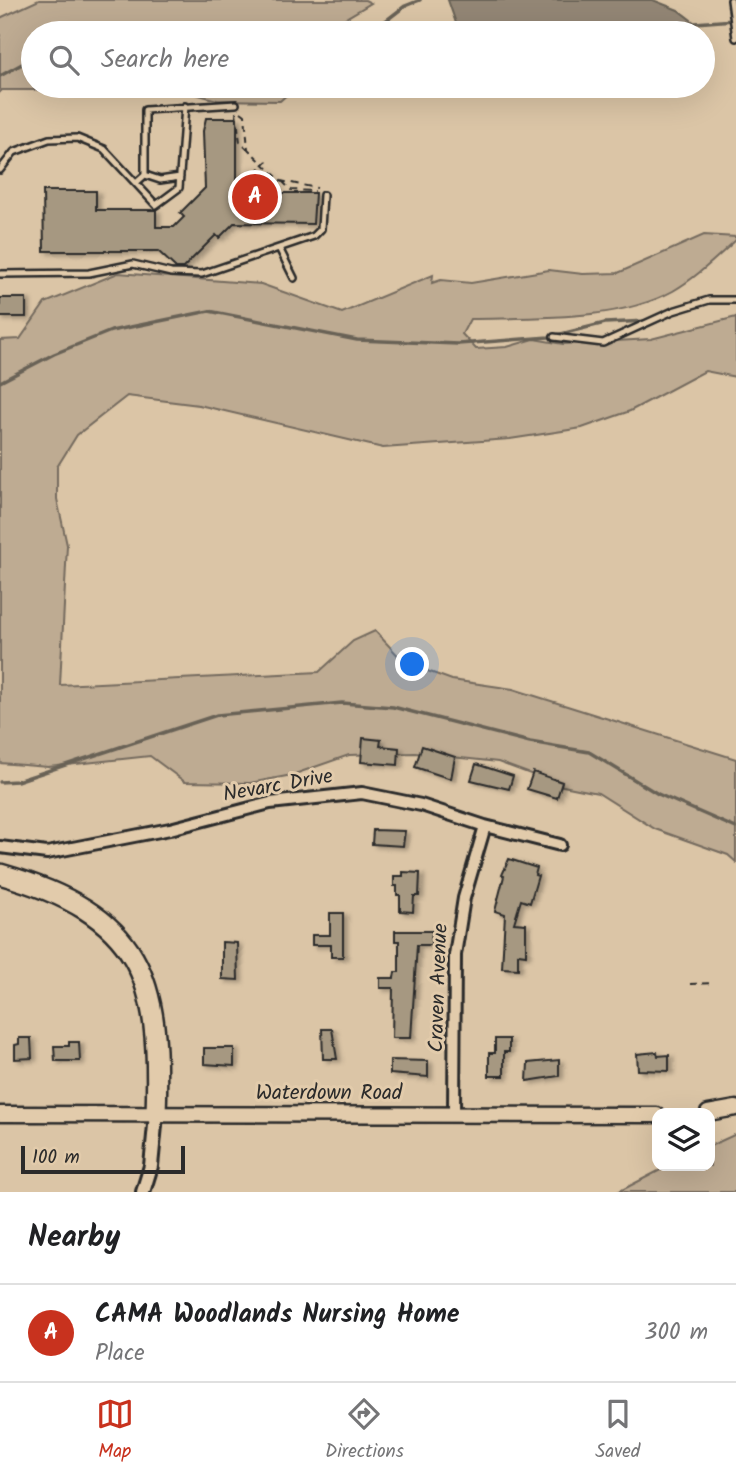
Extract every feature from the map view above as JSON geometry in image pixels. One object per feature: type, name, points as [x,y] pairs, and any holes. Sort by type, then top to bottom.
[{"type":"highway","points":[[0,874],[39,887],[86,910],[110,928],[131,955],[149,994],[156,1030],[156,1115]]},
{"type":"main road","points":[[715,1112],[736,1108]]},
{"type":"main road","name":"Waterdown Road","points":[[0,1114],[652,1115]]},
{"type":"street","name":"Nevarc Drive","points":[[0,848],[47,853],[170,829],[270,803],[362,793],[421,805],[485,827],[560,845]]},
{"type":"street","name":"Craven Avenue","points":[[454,1113],[455,955],[464,898],[485,827]]},
{"type":"street","points":[[143,1192],[151,1166],[156,1115]]},
{"type":"lane","points":[[731,0],[736,38]]},
{"type":"lane","points":[[145,175],[145,110],[185,106],[236,108]]},
{"type":"lane","points":[[0,170],[14,152],[49,139],[77,138],[104,149],[156,205],[179,188],[185,106]]},
{"type":"lane","points":[[145,175],[160,180],[180,177]]},
{"type":"lane","points":[[135,183],[145,175]]},
{"type":"lane","points":[[0,274],[97,273],[133,264],[171,273],[202,274],[314,236],[321,229],[320,193]]},
{"type":"lane","points":[[279,248],[294,278]]},
{"type":"lane","points":[[554,337],[603,343],[697,303],[736,300]]},
{"type":"path","points":[[236,108],[245,115],[248,149]]},
{"type":"path","points":[[236,108],[240,142],[291,190],[320,193]]},
{"type":"path","points":[[239,190],[267,161]]},
{"type":"path","points":[[281,181],[317,187],[320,193]]},
{"type":"path","points":[[690,984],[712,983]]},
{"type":"shaded area","points":[[39,0],[365,0],[371,3],[341,21],[21,21],[21,90],[0,92],[0,18]]},
{"type":"shaded area","points":[[448,0],[653,0],[678,10],[692,21],[455,21]]},
{"type":"shaded area","points":[[210,98],[283,98],[280,101]]},
{"type":"shaded area","points":[[704,235],[736,237],[736,240],[690,280],[650,301],[626,308],[574,316],[470,319],[462,334],[476,349],[507,347],[534,339],[563,344],[651,339],[736,317],[736,377],[705,371],[630,411],[582,428],[510,439],[383,448],[199,405],[127,396],[77,435],[57,467],[57,499],[67,545],[60,685],[319,672],[353,641],[375,631],[405,663],[452,680],[513,689],[736,759],[736,862],[728,855],[655,829],[598,793],[563,786],[498,762],[415,753],[349,755],[292,775],[250,783],[185,782],[150,756],[48,767],[0,763],[0,340],[20,339],[45,303],[118,273],[261,284],[342,313],[433,275],[432,283],[441,280],[471,283],[549,270],[583,274],[618,273]]},
{"type":"shaded area","points":[[736,1134],[736,1192],[618,1192],[658,1171],[715,1171],[715,1144]]},
{"type":"building","points":[[206,118],[237,118],[237,193],[315,193],[313,224],[234,223],[219,238],[216,235],[183,268],[176,268],[158,251],[44,251],[43,191],[96,191],[96,210],[156,210],[156,227],[174,227],[184,217],[180,213],[205,188],[203,131]]},
{"type":"building","points":[[0,298],[26,298],[26,317],[0,317]]},
{"type":"building","points":[[363,738],[381,740],[380,746],[399,748],[398,765],[361,762]]},
{"type":"building","points":[[422,746],[455,757],[451,779],[415,767]]},
{"type":"building","points":[[476,764],[513,776],[509,789],[471,780]]},
{"type":"building","points":[[533,772],[562,782],[557,798],[527,789]]},
{"type":"building","points":[[373,830],[405,831],[403,846],[372,844]]},
{"type":"building","points":[[509,859],[537,868],[535,875],[538,876],[530,903],[521,900],[514,923],[526,924],[526,955],[518,954],[518,969],[502,968],[505,914],[495,911],[504,876],[502,875]]},
{"type":"building","points":[[403,872],[420,873],[419,896],[414,896],[413,912],[400,911],[400,895],[397,895],[397,886],[394,886],[394,876],[403,876]]},
{"type":"building","points":[[330,913],[343,913],[343,957],[331,957],[331,945],[312,945],[312,935],[330,935]]},
{"type":"building","points":[[395,931],[432,931],[431,945],[417,945],[411,1038],[392,1038],[393,988],[380,988],[380,978],[394,978],[395,972],[399,972],[399,941],[395,941]]},
{"type":"building","points":[[222,942],[237,943],[238,980],[222,979]]},
{"type":"building","points":[[322,1029],[332,1029],[337,1059],[323,1059]]},
{"type":"building","points":[[19,1038],[31,1038],[32,1058],[15,1059],[15,1045],[19,1044]]},
{"type":"building","points":[[495,1039],[509,1039],[509,1052],[504,1052],[504,1076],[489,1076],[489,1053],[495,1053]]},
{"type":"building","points":[[69,1042],[79,1042],[80,1061],[55,1061],[54,1046],[69,1046]]},
{"type":"building","points":[[204,1048],[234,1048],[234,1066],[204,1064]]},
{"type":"building","points":[[657,1052],[658,1056],[669,1055],[669,1071],[638,1070],[637,1054]]},
{"type":"building","points":[[390,1060],[428,1061],[428,1077],[390,1074]]},
{"type":"building","points":[[559,1060],[559,1076],[527,1081],[528,1063]]},
{"type":"waterway","points":[[386,21],[405,6],[420,0]]},
{"type":"waterway","points":[[715,21],[734,20]]},
{"type":"waterway","points":[[313,21],[318,21]]},
{"type":"waterway","points":[[0,76],[21,65]]},
{"type":"waterway","points":[[704,299],[724,298]]},
{"type":"waterway","points":[[0,382],[54,354],[111,331],[209,311],[357,340],[458,344],[549,337],[605,323],[648,321]]},
{"type":"waterway","points":[[0,782],[17,781],[217,715],[342,703],[393,707],[530,742],[589,752],[658,794],[736,828]]},
{"type":"place","name":"CAMA Woodlands Nursing Home","points":[[255,197]]}]
